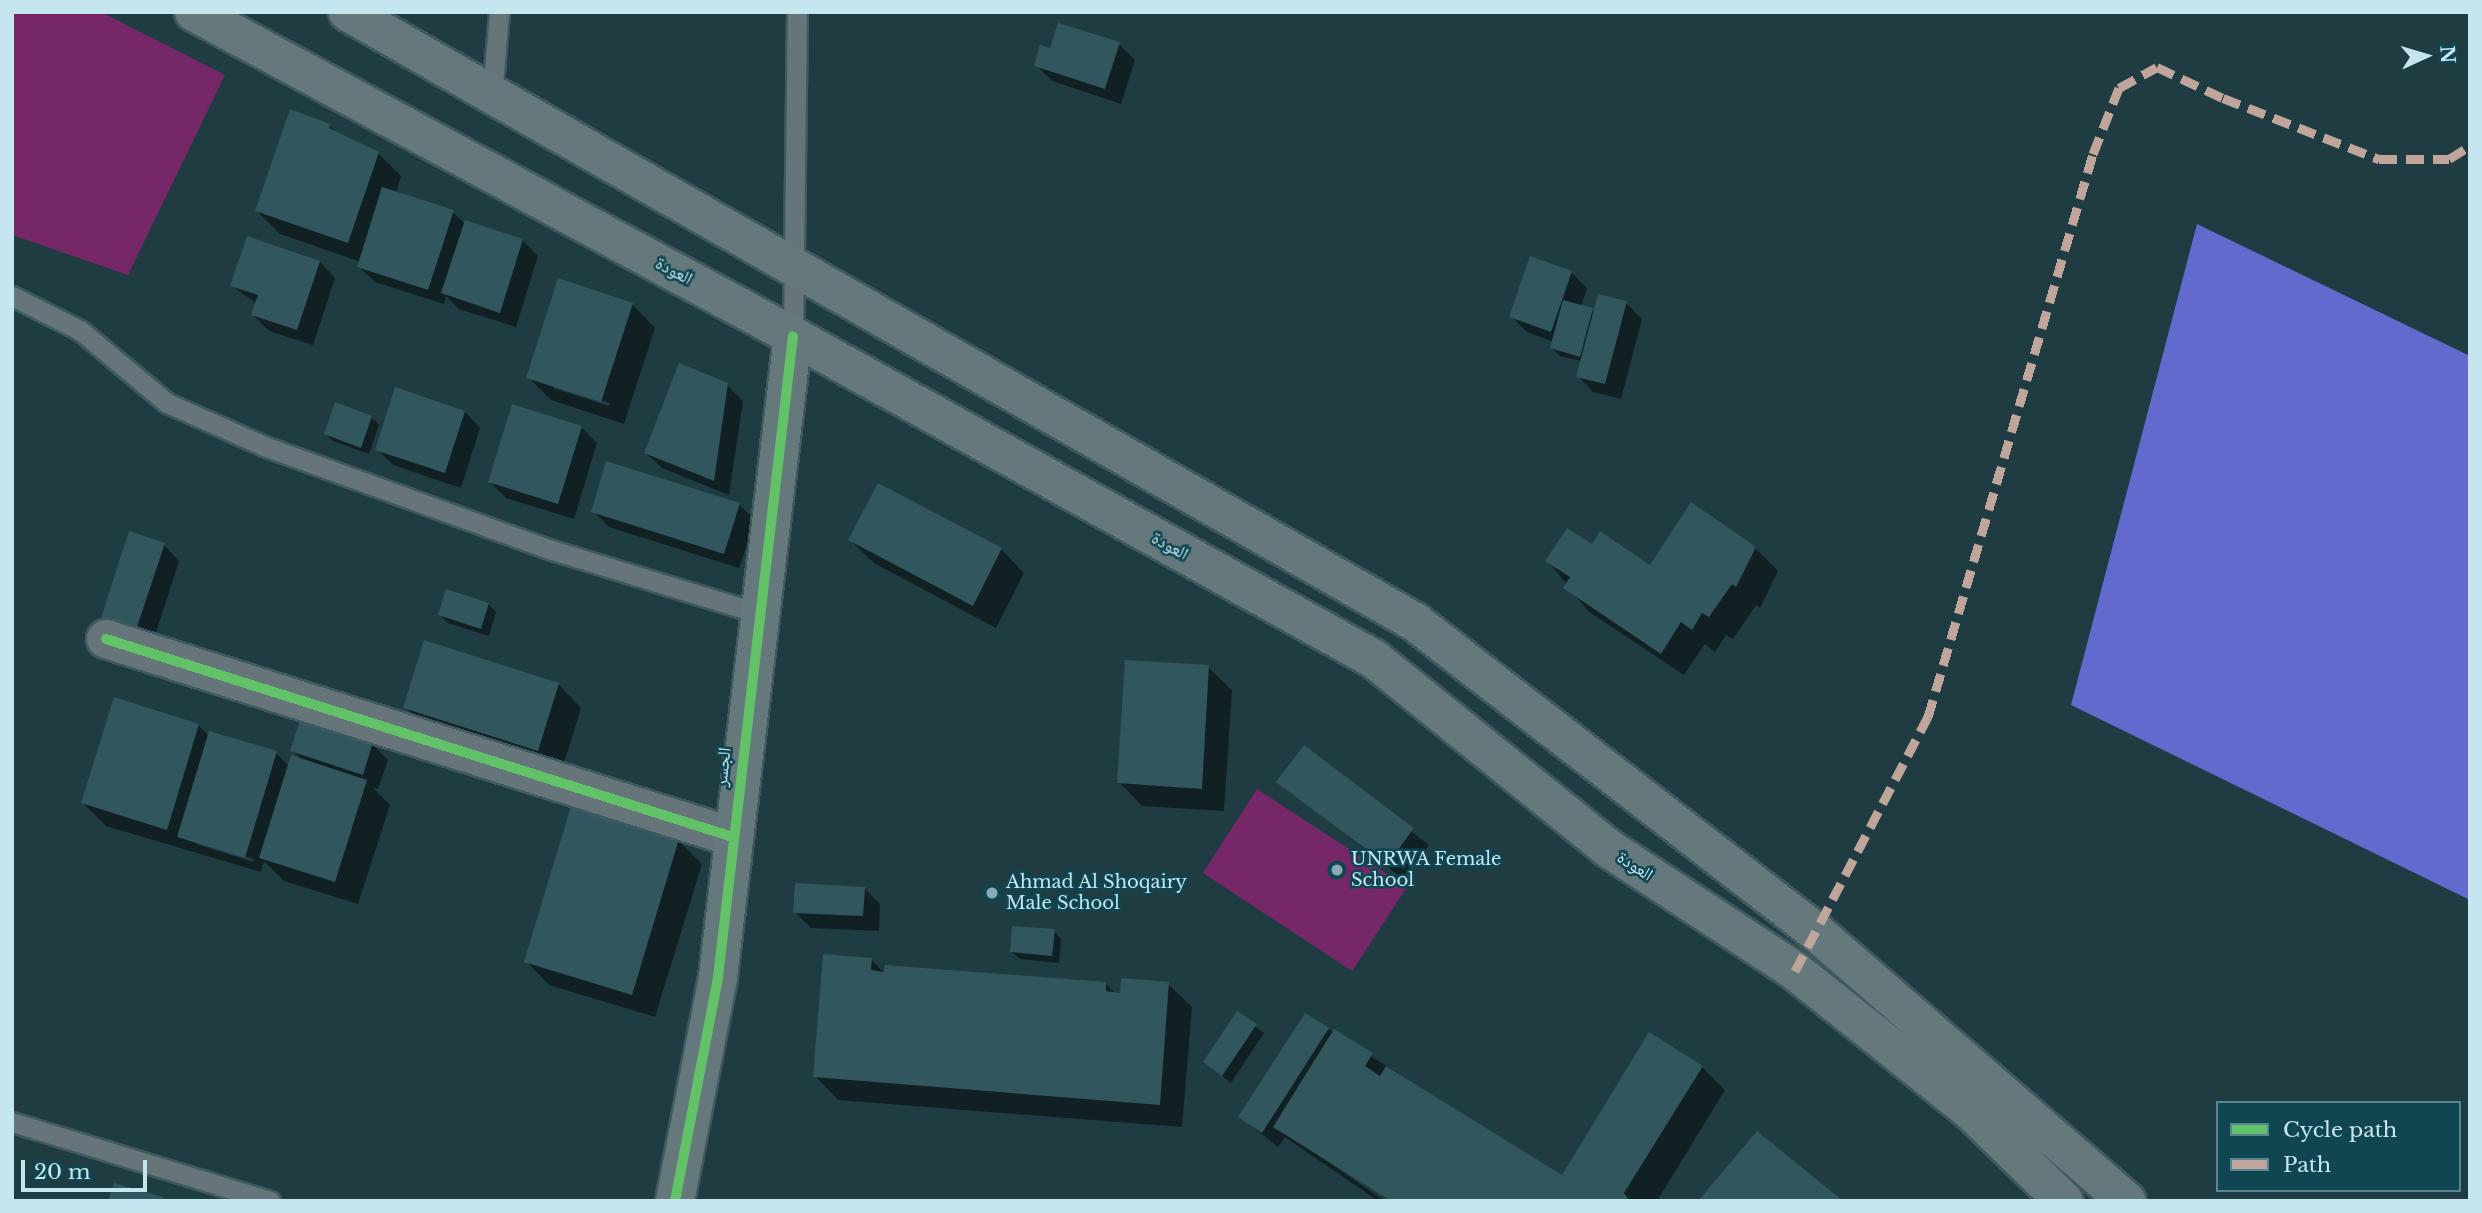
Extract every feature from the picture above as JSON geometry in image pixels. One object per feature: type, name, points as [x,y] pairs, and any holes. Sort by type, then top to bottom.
[{"type":"main road","name":"العودة","points":[[194,12],[793,336],[1374,659],[1608,848],[1805,979],[1971,1111],[2064,1201]]},
{"type":"main road","points":[[348,12],[1415,622],[1816,932],[2127,1201]]},
{"type":"main road","name":"الجسر","points":[[675,1201],[718,977],[793,336]]},
{"type":"street","points":[[106,639],[733,837]]},
{"type":"lane","points":[[492,96],[499,12]]},
{"type":"lane","points":[[793,336],[797,12]]},
{"type":"lane","points":[[12,296],[81,331],[167,403],[264,446],[552,550],[761,614]]},
{"type":"lane","points":[[12,1122],[270,1201]]},
{"type":"shaded area","points":[[12,12],[101,12],[225,75],[128,275],[12,235]]},
{"type":"shaded area","points":[[2197,224],[2470,356],[2470,900],[2071,705]]},
{"type":"shaded area","points":[[1257,789],[1407,887],[1352,971],[1203,873]]},
{"type":"building","points":[[1058,23],[1120,42],[1105,89],[1034,66],[1040,45],[1050,48]]},
{"type":"building","points":[[290,109],[330,124],[329,128],[379,152],[348,243],[255,211]]},
{"type":"building","points":[[382,187],[454,210],[428,290],[357,267]]},
{"type":"building","points":[[465,220],[523,239],[500,313],[441,293]]},
{"type":"building","points":[[247,236],[320,261],[297,330],[251,315],[258,295],[230,286]]},
{"type":"building","points":[[1530,256],[1572,271],[1551,332],[1509,317]]},
{"type":"building","points":[[558,278],[633,303],[601,402],[526,378]]},
{"type":"building","points":[[1598,294],[1627,301],[1605,384],[1576,377]]},
{"type":"building","points":[[1563,300],[1593,308],[1580,357],[1550,348]]},
{"type":"building","points":[[679,363],[728,383],[714,481],[644,453]]},
{"type":"building","points":[[395,387],[465,411],[445,473],[375,450]]},
{"type":"building","points":[[335,402],[372,416],[361,448],[324,434]]},
{"type":"building","points":[[512,404],[582,426],[558,504],[488,482]]},
{"type":"building","points":[[606,461],[740,503],[724,554],[591,512]]},
{"type":"building","points":[[878,483],[1002,548],[973,606],[848,540]]},
{"type":"building","points":[[1691,502],[1756,547],[1736,587],[1732,584],[1709,617],[1702,613],[1692,630],[1681,622],[1661,654],[1563,588],[1570,577],[1545,561],[1567,528],[1592,544],[1600,531],[1650,565]]},
{"type":"building","points":[[129,531],[165,543],[136,630],[101,618]]},
{"type":"building","points":[[446,589],[489,603],[481,629],[438,615]]},
{"type":"building","points":[[424,640],[559,683],[538,751],[403,708]]},
{"type":"building","points":[[1125,660],[1209,665],[1202,789],[1117,783]]},
{"type":"building","points":[[114,697],[199,724],[167,830],[81,803]]},
{"type":"building","points":[[301,718],[373,742],[363,775],[290,751]]},
{"type":"building","points":[[209,731],[277,751],[245,858],[177,837]]},
{"type":"building","points":[[1304,745],[1414,828],[1387,865],[1276,782]]},
{"type":"building","points":[[291,755],[367,780],[335,882],[259,858]]},
{"type":"building","points":[[571,806],[679,839],[632,995],[524,962]]},
{"type":"building","points":[[795,883],[865,887],[863,916],[793,913]]},
{"type":"building","points":[[1012,926],[1055,929],[1052,956],[1010,952]]},
{"type":"building","points":[[823,954],[872,958],[871,970],[884,972],[885,965],[1106,982],[1106,991],[1120,993],[1121,978],[1169,982],[1160,1105],[813,1077]]},
{"type":"building","points":[[1237,1011],[1257,1024],[1222,1076],[1203,1062]]},
{"type":"building","points":[[1305,1013],[1329,1028],[1262,1133],[1238,1117]]},
{"type":"building","points":[[1334,1029],[1373,1053],[1365,1066],[1380,1076],[1386,1066],[1562,1175],[1649,1032],[1703,1066],[1624,1193],[1630,1201],[1391,1201],[1273,1127]]},
{"type":"building","points":[[1757,1131],[1843,1201],[1698,1201]]},
{"type":"building","points":[[114,1183],[163,1197],[162,1201],[108,1201]]},
{"type":"marked path","points":[[1795,971],[1928,717],[2093,154],[2119,88],[2157,67],[2223,98],[2379,159],[2449,159],[2470,146]]},
{"type":"cycle path","points":[[675,1201],[718,977],[793,336]]},
{"type":"cycle path","points":[[106,639],[733,837]]},
{"type":"place","name":"UNRWA Female School","points":[[1337,870]]},
{"type":"place","name":"Ahmad Al Shoqairy Male School","points":[[992,893]]}]
